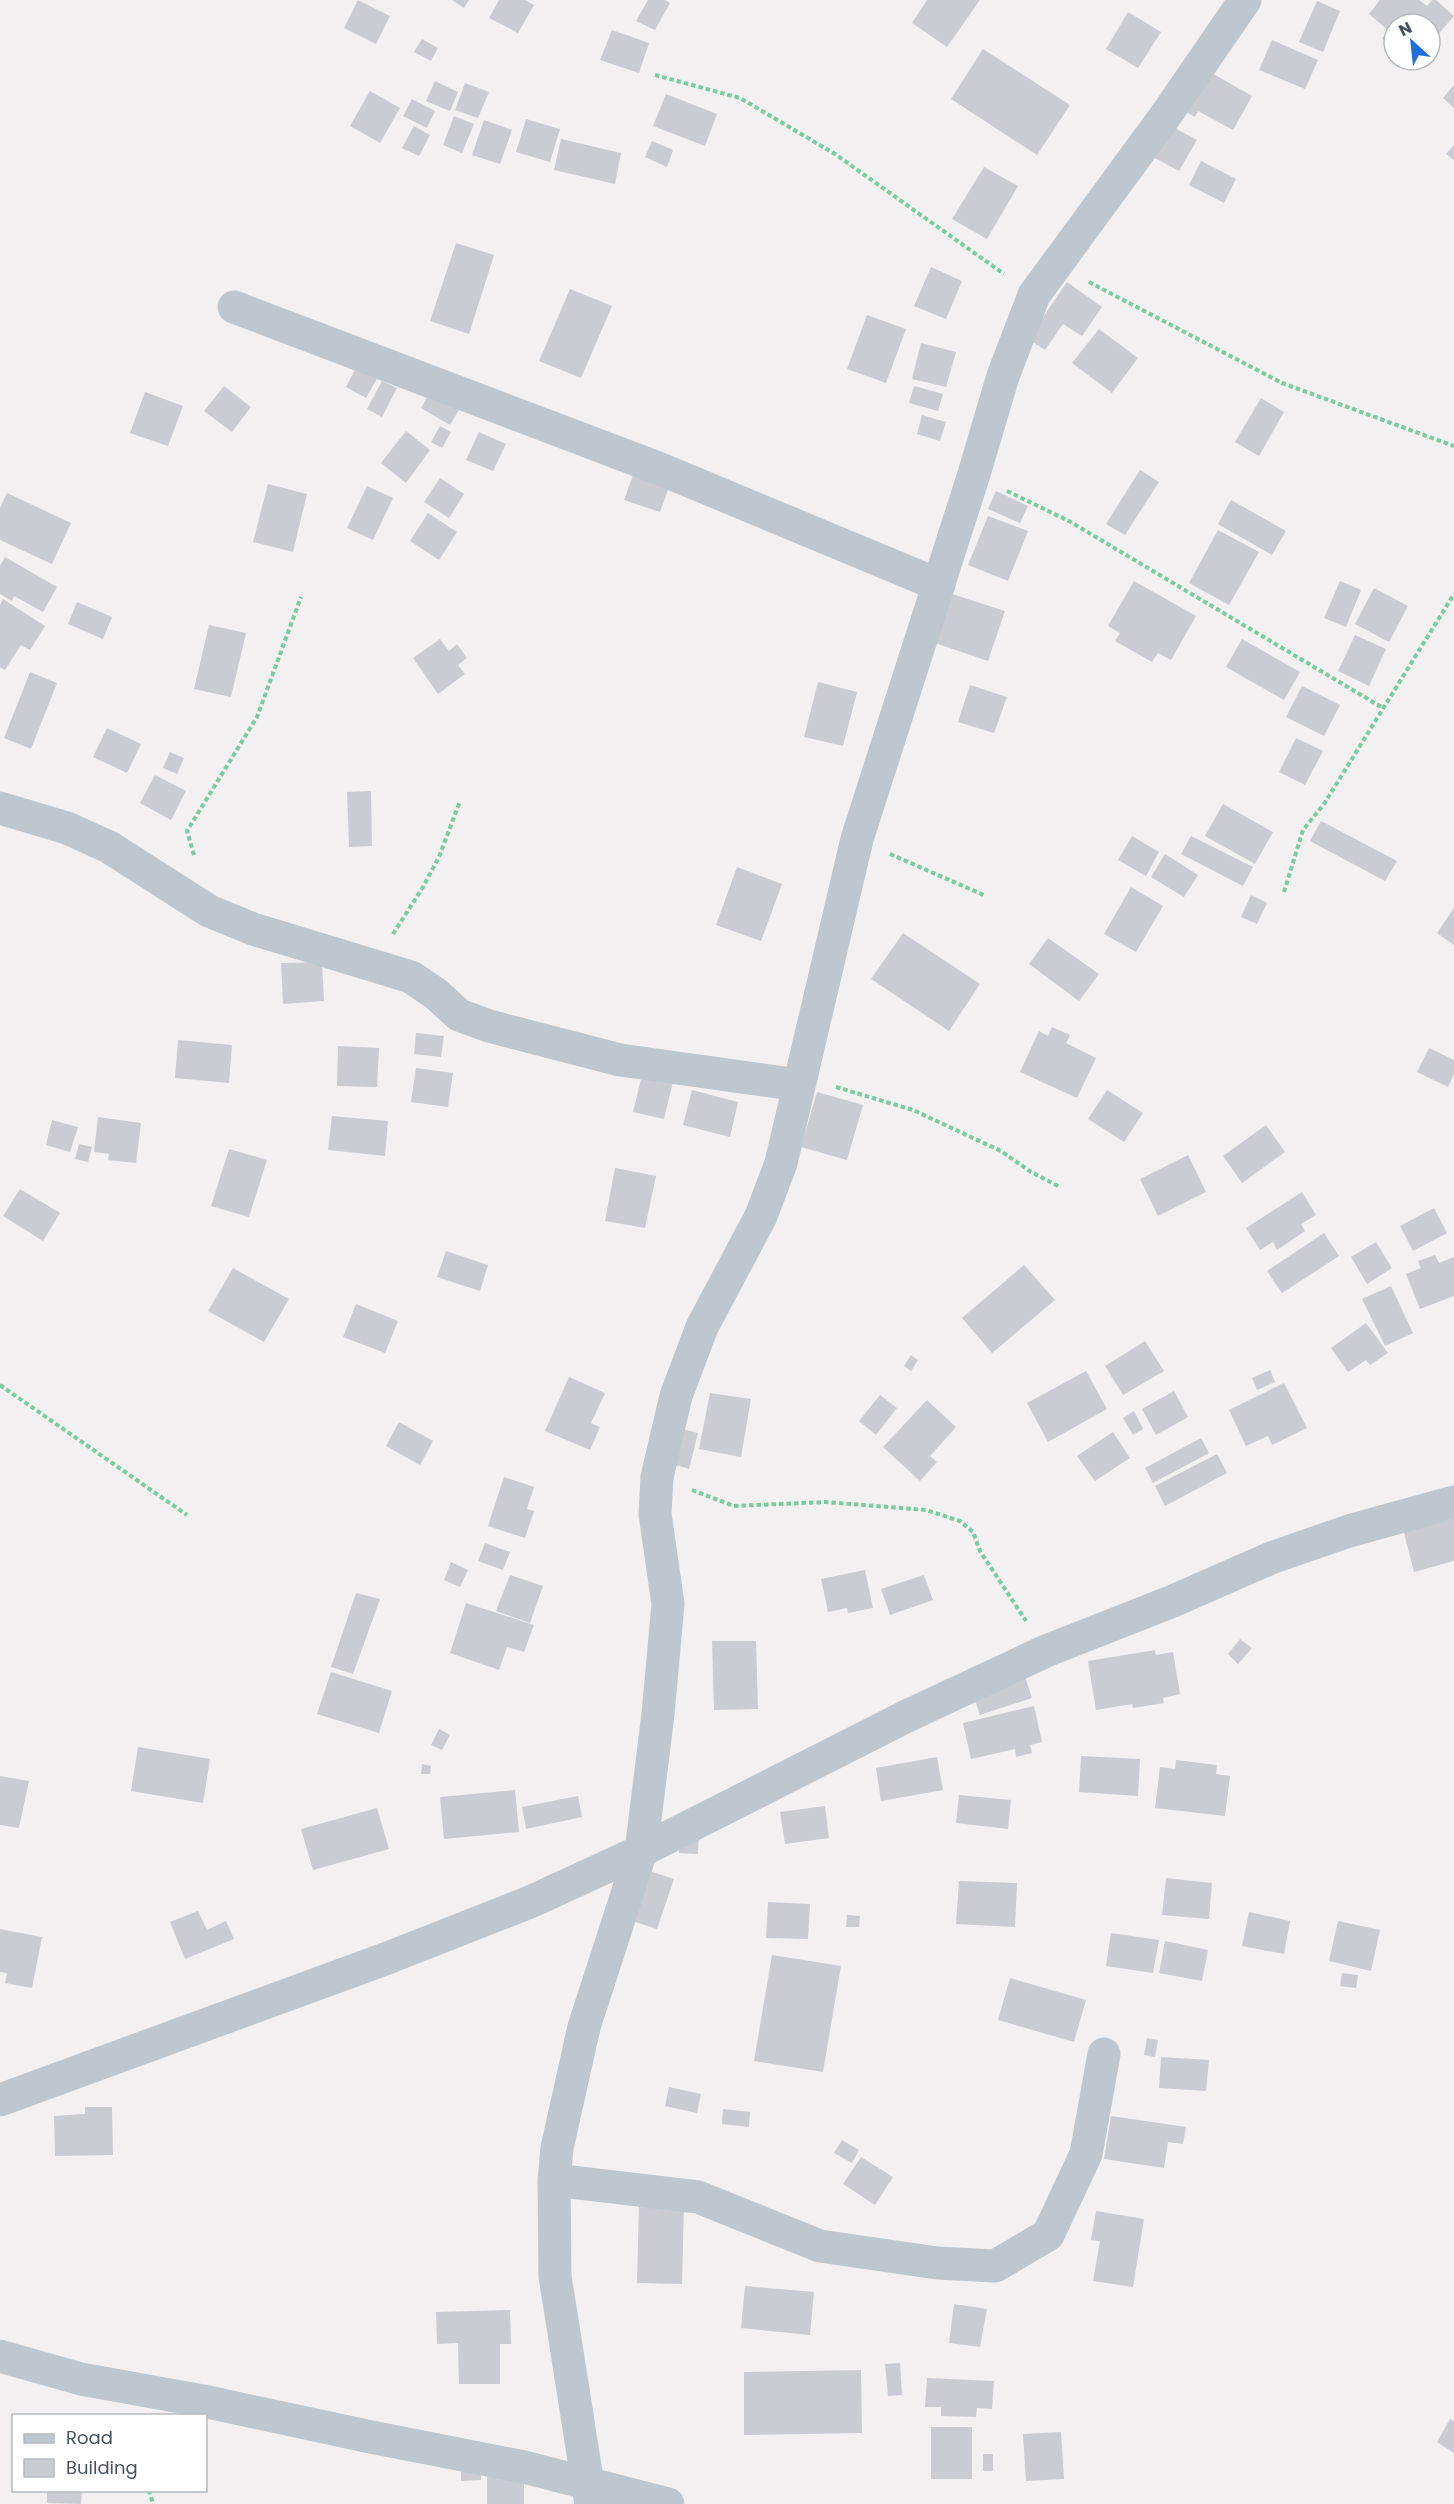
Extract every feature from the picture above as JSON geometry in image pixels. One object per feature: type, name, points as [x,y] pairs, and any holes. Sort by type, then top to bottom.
[{"type":"street","points":[[590,2494],[555,2276],[554,2180],[557,2148],[585,2026],[642,1851],[668,1604],[655,1514],[657,1477],[676,1396],[702,1328],[761,1216],[781,1163],[857,839],[939,585],[1003,376],[1034,295],[1166,115],[1245,0]]},
{"type":"street","points":[[234,307],[658,468],[939,585]]},
{"type":"street","points":[[0,807],[67,828],[109,847],[209,911],[253,929],[411,977],[436,994],[459,1016],[620,1060],[800,1085]]},
{"type":"street","points":[[0,2100],[395,1955],[530,1902],[642,1851],[908,1716],[1046,1651],[1173,1601],[1271,1558],[1349,1531],[1454,1502]]},
{"type":"street","points":[[554,2180],[698,2197],[820,2246],[937,2263],[995,2266],[1048,2235],[1086,2154],[1104,2054]]},
{"type":"street","points":[[0,2356],[81,2379],[203,2401],[524,2467],[590,2494],[668,2504]]},
{"type":"path","points":[[655,75],[740,98],[835,154],[1034,295]]},
{"type":"path","points":[[1057,264],[1282,383],[1454,446]]},
{"type":"path","points":[[974,474],[1069,521],[1383,708]]},
{"type":"path","points":[[1284,892],[1303,830],[1324,804],[1454,594]]},
{"type":"path","points":[[209,911],[187,831],[257,717],[301,597]]},
{"type":"path","points":[[373,964],[423,887],[439,857],[460,801]]},
{"type":"path","points":[[857,839],[986,896]]},
{"type":"path","points":[[800,1085],[838,1087],[914,1110],[1001,1151],[1030,1172],[1060,1186]]},
{"type":"path","points":[[0,1385],[187,1515]]},
{"type":"path","points":[[657,1477],[734,1506],[826,1502],[927,1510],[960,1521],[973,1532],[980,1551],[1046,1651]]},
{"type":"building","points":[[358,0],[390,16],[376,44],[344,28]]},
{"type":"building","points":[[452,0],[469,0],[464,8]]},
{"type":"building","points":[[499,0],[525,0],[534,5],[518,33],[489,18]]},
{"type":"building","points":[[648,0],[665,0],[670,3],[655,30],[636,21]]},
{"type":"building","points":[[927,0],[980,0],[947,47],[912,23]]},
{"type":"building","points":[[1380,0],[1419,0],[1427,6],[1432,0],[1436,0],[1454,16],[1442,30],[1442,12],[1382,12],[1382,25],[1369,14]]},
{"type":"building","points":[[1317,1],[1340,11],[1323,52],[1299,42]]},
{"type":"building","points":[[1128,12],[1161,32],[1138,68],[1106,49]]},
{"type":"building","points":[[612,30],[649,43],[639,73],[600,60]]},
{"type":"building","points":[[422,39],[438,48],[431,61],[414,52]]},
{"type":"building","points":[[1272,40],[1318,60],[1305,89],[1259,70]]},
{"type":"building","points":[[983,49],[1070,105],[1037,155],[951,99]]},
{"type":"building","points":[[1203,68],[1252,96],[1233,130],[1198,111],[1195,117],[1179,108]]},
{"type":"building","points":[[435,81],[458,92],[450,111],[426,101]]},
{"type":"building","points":[[465,83],[489,92],[478,118],[455,110]]},
{"type":"building","points":[[1454,85],[1454,108],[1443,98]]},
{"type":"building","points":[[370,91],[400,108],[380,143],[350,126]]},
{"type":"building","points":[[666,94],[717,114],[705,146],[653,126]]},
{"type":"building","points":[[412,99],[435,111],[427,128],[403,116]]},
{"type":"building","points":[[454,116],[474,124],[462,153],[443,145]]},
{"type":"building","points":[[526,119],[560,129],[550,162],[516,152]]},
{"type":"building","points":[[484,120],[512,130],[500,164],[472,155]]},
{"type":"building","points":[[414,126],[430,135],[419,156],[402,148]]},
{"type":"building","points":[[1171,126],[1197,140],[1179,171],[1153,157]]},
{"type":"building","points":[[561,139],[621,153],[615,184],[554,170]]},
{"type":"building","points":[[652,141],[673,150],[667,167],[645,157]]},
{"type":"building","points":[[1454,145],[1454,160],[1446,154]]},
{"type":"building","points":[[1201,161],[1236,179],[1224,203],[1189,185]]},
{"type":"building","points":[[984,167],[1018,186],[987,239],[952,219]]},
{"type":"building","points":[[456,243],[494,255],[469,334],[430,321]]},
{"type":"building","points":[[931,267],[962,281],[946,319],[914,306]]},
{"type":"building","points":[[1067,282],[1102,307],[1082,336],[1063,324],[1045,350],[1028,339]]},
{"type":"building","points":[[570,289],[612,306],[581,378],[539,361]]},
{"type":"building","points":[[867,315],[906,329],[886,383],[847,369]]},
{"type":"building","points":[[1099,329],[1138,358],[1112,393],[1072,363]]},
{"type":"building","points":[[921,343],[956,352],[946,387],[912,379]]},
{"type":"building","points":[[357,366],[378,377],[366,398],[346,387]]},
{"type":"building","points":[[382,381],[397,388],[382,417],[367,409]]},
{"type":"building","points":[[224,386],[251,407],[232,432],[204,411]]},
{"type":"building","points":[[434,386],[463,403],[450,425],[421,408]]},
{"type":"building","points":[[914,386],[943,394],[938,411],[909,403]]},
{"type":"building","points":[[145,392],[183,406],[168,446],[130,433]]},
{"type":"building","points":[[1261,398],[1284,412],[1259,456],[1235,442]]},
{"type":"building","points":[[922,415],[946,422],[940,441],[917,434]]},
{"type":"building","points":[[440,426],[451,432],[442,448],[431,442]]},
{"type":"building","points":[[406,431],[430,450],[406,483],[381,463]]},
{"type":"building","points":[[479,432],[506,444],[493,471],[466,460]]},
{"type":"building","points":[[636,467],[672,479],[660,512],[624,500]]},
{"type":"building","points":[[1140,470],[1159,482],[1125,535],[1106,524]]},
{"type":"building","points":[[440,478],[464,494],[449,518],[424,502]]},
{"type":"building","points":[[268,484],[307,494],[293,552],[253,542]]},
{"type":"building","points":[[367,486],[393,498],[373,540],[347,528]]},
{"type":"building","points":[[996,491],[1028,506],[1020,523],[988,509]]},
{"type":"building","points":[[7,493],[71,523],[52,564],[0,540],[0,508]]},
{"type":"building","points":[[1231,500],[1286,531],[1272,555],[1218,524]]},
{"type":"building","points":[[428,513],[457,532],[439,560],[410,541]]},
{"type":"building","points":[[988,516],[1028,531],[1008,581],[968,565]]},
{"type":"building","points":[[1218,530],[1259,552],[1229,605],[1189,583]]},
{"type":"building","points":[[5,557],[57,587],[43,612],[14,596],[12,601],[0,594],[0,566]]},
{"type":"building","points":[[1134,581],[1196,616],[1171,660],[1158,653],[1152,662],[1115,641],[1120,633],[1108,626]]},
{"type":"building","points":[[1340,581],[1361,590],[1346,627],[1324,618]]},
{"type":"building","points":[[1374,588],[1408,606],[1389,642],[1355,624]]},
{"type":"building","points":[[949,593],[1005,611],[988,661],[932,642]]},
{"type":"building","points":[[3,599],[45,626],[30,650],[21,645],[5,670],[0,667],[0,605]]},
{"type":"building","points":[[77,602],[112,617],[103,639],[68,624]]},
{"type":"building","points":[[209,625],[246,633],[231,697],[194,689]]},
{"type":"building","points":[[1355,635],[1386,649],[1369,686],[1338,671]]},
{"type":"building","points":[[440,639],[449,651],[457,644],[467,658],[458,665],[465,674],[438,694],[413,658]]},
{"type":"building","points":[[1242,639],[1300,672],[1284,700],[1226,667]]},
{"type":"building","points":[[30,672],[57,683],[31,749],[4,738]]},
{"type":"building","points":[[818,682],[857,692],[843,746],[804,737]]},
{"type":"building","points":[[970,685],[1007,697],[994,733],[958,722]]},
{"type":"building","points":[[1302,686],[1340,705],[1324,736],[1286,717]]},
{"type":"building","points":[[107,728],[141,744],[127,773],[93,757]]},
{"type":"building","points":[[1296,738],[1323,751],[1305,785],[1279,772]]},
{"type":"building","points":[[170,752],[184,758],[177,774],[163,768]]},
{"type":"building","points":[[155,775],[186,791],[171,820],[140,803]]},
{"type":"building","points":[[371,791],[372,846],[349,847],[347,792]]},
{"type":"building","points":[[1223,804],[1273,832],[1255,864],[1205,836]]},
{"type":"building","points":[[1321,821],[1397,861],[1385,881],[1310,841]]},
{"type":"building","points":[[1132,836],[1159,852],[1146,876],[1118,860]]},
{"type":"building","points":[[1191,836],[1253,867],[1243,886],[1181,854]]},
{"type":"building","points":[[1165,854],[1198,875],[1184,897],[1151,877]]},
{"type":"building","points":[[737,867],[782,884],[761,941],[716,925]]},
{"type":"building","points":[[1131,887],[1163,906],[1136,952],[1104,934]]},
{"type":"building","points":[[1251,895],[1267,903],[1257,924],[1241,917]]},
{"type":"building","points":[[1454,908],[1454,945],[1437,933]]},
{"type":"building","points":[[903,933],[980,984],[949,1031],[871,979]]},
{"type":"building","points":[[1048,938],[1099,974],[1079,1001],[1029,964]]},
{"type":"building","points":[[322,962],[324,1001],[283,1004],[281,963]]},
{"type":"building","points":[[1052,1027],[1070,1035],[1066,1043],[1096,1058],[1077,1098],[1020,1072],[1039,1031],[1048,1036]]},
{"type":"building","points":[[416,1033],[444,1036],[441,1057],[414,1054]]},
{"type":"building","points":[[178,1040],[232,1045],[229,1083],[175,1078]]},
{"type":"building","points":[[338,1046],[379,1048],[377,1087],[337,1086]]},
{"type":"building","points":[[1429,1048],[1454,1060],[1454,1074],[1448,1087],[1417,1072]]},
{"type":"building","points":[[416,1068],[453,1073],[448,1107],[411,1102]]},
{"type":"building","points":[[642,1075],[673,1082],[664,1119],[633,1112]]},
{"type":"building","points":[[692,1090],[738,1102],[730,1137],[683,1125]]},
{"type":"building","points":[[1107,1090],[1143,1113],[1124,1142],[1088,1119]]},
{"type":"building","points":[[817,1092],[863,1105],[847,1160],[801,1147]]},
{"type":"building","points":[[332,1116],[388,1121],[385,1156],[328,1150]]},
{"type":"building","points":[[98,1117],[141,1123],[136,1163],[108,1160],[109,1154],[94,1152]]},
{"type":"building","points":[[52,1120],[78,1127],[70,1152],[46,1145]]},
{"type":"building","points":[[1266,1125],[1285,1152],[1242,1183],[1223,1156]]},
{"type":"building","points":[[79,1144],[92,1147],[88,1162],[75,1159]]},
{"type":"building","points":[[229,1149],[267,1160],[249,1217],[211,1206]]},
{"type":"building","points":[[1188,1155],[1206,1192],[1158,1216],[1140,1179]]},
{"type":"building","points":[[615,1168],[656,1176],[645,1228],[605,1221]]},
{"type":"building","points":[[20,1189],[60,1213],[43,1241],[3,1216]]},
{"type":"building","points":[[1302,1192],[1316,1215],[1301,1224],[1305,1231],[1277,1250],[1273,1242],[1260,1250],[1246,1228]]},
{"type":"building","points":[[1434,1208],[1447,1233],[1413,1251],[1400,1226]]},
{"type":"building","points":[[1324,1233],[1339,1256],[1282,1293],[1267,1271]]},
{"type":"building","points":[[1376,1242],[1392,1268],[1367,1284],[1351,1257]]},
{"type":"building","points":[[446,1251],[488,1265],[480,1291],[437,1277]]},
{"type":"building","points":[[1435,1255],[1439,1263],[1454,1257],[1454,1296],[1420,1309],[1406,1274],[1421,1268],[1418,1261]]},
{"type":"building","points":[[1024,1265],[1055,1300],[992,1353],[962,1318]]},
{"type":"building","points":[[233,1268],[289,1299],[264,1342],[208,1311]]},
{"type":"building","points":[[1391,1286],[1413,1333],[1385,1346],[1362,1299]]},
{"type":"building","points":[[356,1304],[398,1321],[385,1353],[343,1337]]},
{"type":"building","points":[[1366,1323],[1388,1353],[1370,1365],[1366,1360],[1348,1372],[1331,1348]]},
{"type":"building","points":[[1145,1341],[1164,1371],[1123,1395],[1105,1366]]},
{"type":"building","points":[[911,1355],[918,1360],[911,1371],[904,1366]]},
{"type":"building","points":[[1270,1370],[1275,1382],[1257,1390],[1252,1378]]},
{"type":"building","points":[[1086,1371],[1107,1409],[1048,1442],[1027,1403]]},
{"type":"building","points":[[569,1377],[605,1393],[591,1423],[600,1427],[590,1450],[545,1431]]},
{"type":"building","points":[[1284,1383],[1307,1428],[1272,1445],[1268,1436],[1246,1446],[1229,1410]]},
{"type":"building","points":[[1174,1391],[1188,1417],[1156,1435],[1142,1409]]},
{"type":"building","points":[[710,1393],[751,1399],[741,1457],[699,1449]]},
{"type":"building","points":[[880,1395],[897,1408],[876,1435],[859,1421]]},
{"type":"building","points":[[927,1400],[956,1427],[930,1456],[937,1462],[920,1481],[883,1447]]},
{"type":"building","points":[[1134,1411],[1143,1429],[1133,1435],[1123,1418]]},
{"type":"building","points":[[399,1422],[433,1441],[420,1465],[386,1446]]},
{"type":"building","points":[[678,1428],[698,1433],[689,1469],[669,1463]]},
{"type":"building","points":[[1113,1432],[1130,1458],[1095,1481],[1077,1456]]},
{"type":"building","points":[[1201,1438],[1209,1453],[1153,1483],[1145,1468]]},
{"type":"building","points":[[1217,1454],[1227,1473],[1165,1506],[1155,1486]]},
{"type":"building","points":[[504,1477],[534,1487],[527,1509],[534,1511],[525,1538],[488,1526]]},
{"type":"building","points":[[1454,1516],[1454,1561],[1414,1572],[1403,1529]]},
{"type":"building","points":[[485,1543],[510,1552],[503,1570],[478,1561]]},
{"type":"building","points":[[451,1562],[468,1570],[460,1587],[444,1580]]},
{"type":"building","points":[[865,1570],[873,1608],[848,1613],[847,1608],[828,1612],[821,1579]]},
{"type":"building","points":[[510,1575],[543,1586],[530,1623],[496,1611]]},
{"type":"building","points":[[924,1575],[933,1600],[890,1615],[881,1589]]},
{"type":"building","points":[[356,1593],[380,1599],[353,1674],[331,1667]]},
{"type":"building","points":[[466,1603],[534,1625],[524,1652],[507,1647],[499,1670],[450,1653]]},
{"type":"building","points":[[1240,1639],[1252,1648],[1238,1664],[1228,1654]]},
{"type":"building","points":[[712,1641],[756,1641],[758,1709],[714,1710]]},
{"type":"building","points":[[1155,1650],[1156,1655],[1173,1652],[1180,1694],[1163,1698],[1164,1703],[1133,1708],[1132,1704],[1096,1710],[1088,1661]]},
{"type":"building","points":[[1023,1670],[1032,1698],[980,1715],[971,1687]]},
{"type":"building","points":[[331,1672],[392,1691],[379,1733],[317,1714]]},
{"type":"building","points":[[1034,1706],[1042,1742],[1030,1745],[1032,1753],[1016,1757],[1015,1749],[971,1759],[963,1723]]},
{"type":"building","points":[[439,1729],[450,1735],[442,1750],[431,1745]]},
{"type":"building","points":[[138,1747],[210,1759],[203,1803],[131,1791]]},
{"type":"building","points":[[1081,1756],[1140,1759],[1138,1796],[1079,1792]]},
{"type":"building","points":[[937,1757],[943,1790],[881,1801],[876,1768]]},
{"type":"building","points":[[1176,1760],[1217,1765],[1216,1774],[1230,1776],[1225,1816],[1155,1808],[1160,1767],[1175,1769]]},
{"type":"building","points":[[422,1764],[431,1766],[430,1774],[421,1774]]},
{"type":"building","points":[[0,1776],[29,1781],[19,1828],[0,1825]]},
{"type":"building","points":[[515,1790],[519,1832],[444,1839],[440,1797]]},
{"type":"building","points":[[959,1795],[1011,1800],[1008,1829],[956,1823]]},
{"type":"building","points":[[578,1796],[582,1817],[526,1829],[522,1807]]},
{"type":"building","points":[[825,1806],[829,1838],[785,1844],[780,1812]]},
{"type":"building","points":[[377,1808],[389,1849],[313,1870],[301,1829]]},
{"type":"building","points":[[679,1833],[699,1834],[698,1854],[679,1853]]},
{"type":"building","points":[[646,1870],[674,1879],[657,1929],[629,1920]]},
{"type":"building","points":[[1166,1878],[1212,1883],[1209,1919],[1162,1915]]},
{"type":"building","points":[[959,1881],[1017,1883],[1015,1927],[956,1924]]},
{"type":"building","points":[[768,1902],[810,1904],[808,1939],[766,1938]]},
{"type":"building","points":[[198,1911],[207,1930],[226,1921],[234,1939],[185,1959],[170,1922]]},
{"type":"building","points":[[1249,1912],[1290,1921],[1284,1954],[1242,1946]]},
{"type":"building","points":[[847,1915],[860,1916],[859,1927],[846,1927]]},
{"type":"building","points":[[1338,1921],[1380,1930],[1371,1971],[1329,1961]]},
{"type":"building","points":[[0,1929],[42,1937],[32,1988],[5,1983],[7,1973],[0,1972]]},
{"type":"building","points":[[1111,1933],[1159,1940],[1153,1973],[1106,1966]]},
{"type":"building","points":[[1165,1941],[1208,1950],[1202,1981],[1159,1973]]},
{"type":"building","points":[[772,1955],[841,1966],[823,2072],[754,2061]]},
{"type":"building","points":[[1342,1973],[1358,1975],[1356,1988],[1340,1986]]},
{"type":"building","points":[[1010,1978],[1086,2000],[1074,2042],[998,2020]]},
{"type":"building","points":[[1147,2038],[1158,2040],[1155,2057],[1144,2055]]},
{"type":"building","points":[[1161,2057],[1209,2060],[1206,2091],[1159,2088]]},
{"type":"building","points":[[669,2087],[701,2094],[697,2113],[665,2106]]},
{"type":"building","points":[[85,2107],[112,2107],[113,2155],[55,2156],[54,2116],[85,2114]]},
{"type":"building","points":[[723,2109],[750,2112],[749,2127],[722,2124]]},
{"type":"building","points":[[1111,2116],[1186,2127],[1183,2144],[1168,2142],[1164,2168],[1104,2159]]},
{"type":"building","points":[[842,2140],[859,2150],[852,2163],[834,2153]]},
{"type":"building","points":[[861,2157],[893,2177],[875,2205],[843,2184]]},
{"type":"building","points":[[639,2203],[684,2204],[682,2284],[637,2283]]},
{"type":"building","points":[[1096,2211],[1144,2219],[1133,2287],[1093,2281],[1100,2241],[1091,2240]]},
{"type":"building","points":[[745,2286],[814,2292],[810,2335],[741,2328]]},
{"type":"building","points":[[954,2304],[987,2309],[980,2347],[949,2343]]},
{"type":"building","points":[[510,2310],[511,2344],[500,2344],[500,2384],[459,2384],[458,2343],[437,2344],[436,2312]]},
{"type":"building","points":[[900,2363],[902,2395],[888,2396],[885,2364]]},
{"type":"building","points":[[861,2370],[862,2433],[744,2435],[744,2372]]},
{"type":"building","points":[[927,2378],[994,2381],[992,2409],[977,2408],[976,2417],[941,2416],[941,2407],[925,2407]]},
{"type":"building","points":[[1450,2419],[1454,2421],[1454,2453],[1437,2442]]},
{"type":"building","points":[[931,2427],[972,2427],[972,2479],[931,2479]]},
{"type":"building","points":[[1061,2432],[1064,2479],[1026,2481],[1023,2434]]},
{"type":"building","points":[[983,2454],[993,2454],[993,2471],[983,2471]]},
{"type":"building","points":[[487,2467],[524,2468],[524,2504],[487,2504]]},
{"type":"building","points":[[461,2468],[482,2468],[481,2480],[461,2481]]},
{"type":"building","points":[[47,2492],[82,2492],[81,2504],[47,2503]]}]
